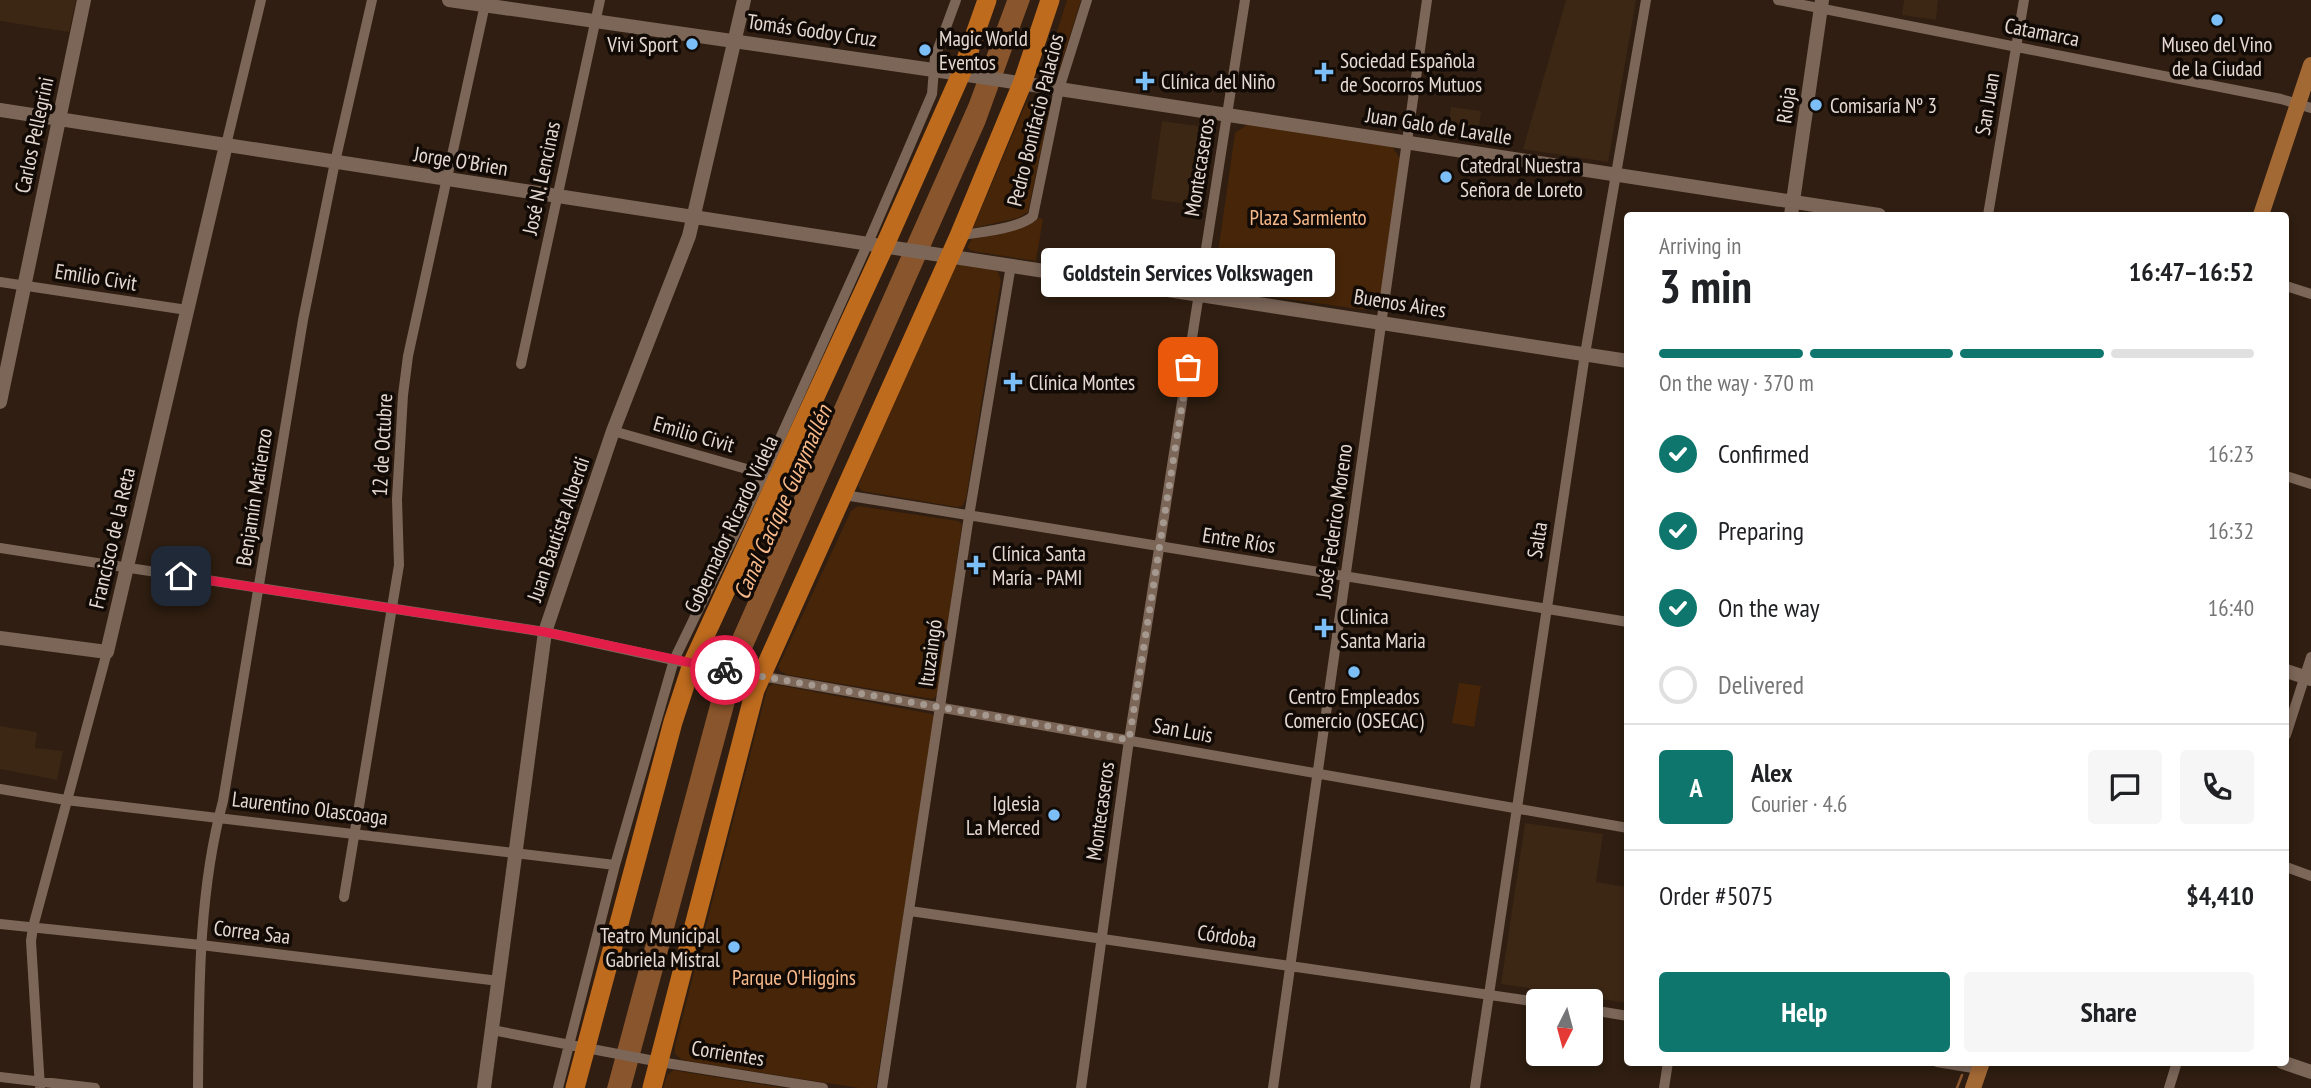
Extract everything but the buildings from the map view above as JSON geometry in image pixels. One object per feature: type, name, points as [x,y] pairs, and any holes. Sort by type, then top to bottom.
[{"type":"highway","name":"Gobernador Ricardo Videla","points":[[575,1088],[576,1046],[673,722],[683,662],[877,244],[984,77],[987,0]]},
{"type":"highway","points":[[652,1088],[750,705],[745,673],[844,495],[959,236],[1022,83],[1050,0]]},
{"type":"main road","points":[[2262,212],[2305,105],[2311,65]]},
{"type":"main road","points":[[1973,1088],[1980,1066]]},
{"type":"street","name":"Carlos Pellegrini","points":[[0,402],[84,0]]},
{"type":"street","name":"Francisco de la Reta","points":[[40,1085],[31,941],[33,927],[128,568],[261,0]]},
{"type":"street","name":"Benjamín Matienzo","points":[[198,1088],[201,945],[209,867],[260,589],[303,320],[372,0]]},
{"type":"street","name":"Tomás Godoy Cruz","points":[[449,0],[485,3],[984,77]]},
{"type":"street","name":"José N. Lencinas","points":[[521,364],[600,0]]},
{"type":"street","name":"Juan Bautista Alberdi","points":[[484,1088],[545,632],[613,431],[689,236],[744,0]]},
{"type":"street","points":[[558,1088],[576,1046],[615,865],[683,662],[764,474],[877,244],[932,94],[935,57],[956,0]]},
{"type":"street","name":"Pedro Bonifacio Palacios","points":[[959,236],[1016,224],[1032,216],[1037,205],[1059,89],[1087,0]]},
{"type":"street","name":"Montecaseros","points":[[1081,1088],[1129,740],[1245,0]]},
{"type":"street","name":"José Federico Moreno","points":[[1273,1088],[1427,0]]},
{"type":"street","name":"Salta","points":[[1475,1088],[1585,354],[1646,0]]},
{"type":"street","name":"Catamarca","points":[[1778,0],[1822,4],[2016,47],[2305,105]]},
{"type":"street","name":"San Juan","points":[[1988,212],[2024,0]]},
{"type":"street","name":"12 de Octubre","points":[[344,897],[399,565],[397,499],[406,369],[485,3]]},
{"type":"street","name":"Rioja","points":[[1792,209],[1822,4]]},
{"type":"street","name":"Juan Galo de Lavalle","points":[[984,77],[1617,175],[1792,209],[1836,212]]},
{"type":"street","name":"Jorge O'Brien","points":[[0,110],[917,250]]},
{"type":"street","name":"Buenos Aires","points":[[917,250],[1624,360]]},
{"type":"street","name":"Ituzaingó","points":[[882,1088],[942,708],[969,516],[1011,265]]},
{"type":"street","name":"Emilio Civit","points":[[0,282],[187,310]]},
{"type":"street","points":[[2289,287],[2311,294]]},
{"type":"street","name":"Emilio Civit","points":[[613,431],[764,474]]},
{"type":"street","points":[[2289,477],[2311,484]]},
{"type":"street","name":"Entre Ríos","points":[[844,495],[1624,621]]},
{"type":"street","name":"San Luis","points":[[0,548],[545,632],[683,662],[1624,827]]},
{"type":"street","points":[[0,638],[107,652]]},
{"type":"street","points":[[2289,727],[2308,678],[2311,657]]},
{"type":"street","points":[[2289,672],[2308,678]]},
{"type":"street","name":"Laurentino Olascoaga","points":[[0,789],[66,800],[219,816],[615,865]]},
{"type":"street","points":[[2289,868],[2311,876]]},
{"type":"street","name":"Córdoba","points":[[910,911],[1526,1000]]},
{"type":"street","name":"Correa Saa","points":[[0,924],[499,981]]},
{"type":"street","points":[[1603,1012],[1624,1015]]},
{"type":"street","points":[[492,1030],[576,1046]]},
{"type":"street","name":"Corrientes","points":[[576,1046],[823,1088]]},
{"type":"street","points":[[2289,1064],[2311,1072]]},
{"type":"street","points":[[1664,1088],[1667,1066]]},
{"type":"street","points":[[2169,1088],[2176,1066]]},
{"type":"street","points":[[0,1077],[40,1085],[94,1088]]},
{"type":"shaded area","points":[[0,0],[76,0],[69,32],[0,21]]},
{"type":"shaded area","points":[[1007,0],[1030,0],[985,124],[745,665],[631,1088],[607,1088],[722,660],[969,103]]},
{"type":"shaded area","points":[[1566,0],[1636,0],[1608,162],[1523,149]]},
{"type":"shaded area","points":[[1904,0],[1938,0],[1936,20],[1902,15]]},
{"type":"shaded area","points":[[1451,107],[1481,111],[1477,141],[1447,137]]},
{"type":"shaded area","points":[[1162,121],[1212,128],[1201,206],[1151,199]]},
{"type":"shaded area","points":[[0,726],[37,732],[35,748],[63,751],[57,780],[0,769]]},
{"type":"shaded area","points":[[1525,823],[1603,834],[1596,882],[1624,887],[1624,1003],[1603,999],[1603,989],[1534,989],[1501,984]]},
{"type":"green space","points":[[1067,0],[1081,0],[1058,74],[1044,72]]},
{"type":"green space","points":[[1026,103],[1050,107],[1028,212],[1018,218],[973,228]]},
{"type":"green space","name":"Plaza Sarmiento","points":[[1248,124],[1391,145],[1400,158],[1380,298],[1366,310],[1232,291],[1215,274],[1235,133]]},
{"type":"green space","points":[[1038,218],[1043,219],[1036,261],[972,251],[967,247],[972,239],[1017,229]]},
{"type":"green space","points":[[955,264],[993,270],[998,272],[1001,280],[966,499],[962,506],[957,507],[862,491],[858,486]]},
{"type":"green space","points":[[858,506],[958,521],[962,524],[938,694],[933,699],[788,675],[778,667],[851,511]]},
{"type":"green space","points":[[1459,683],[1481,686],[1474,727],[1452,723]]},
{"type":"green space","name":"Parque O'Higgins","points":[[773,684],[932,714],[935,717],[876,1088],[859,1088],[688,1061],[675,1054],[766,693],[768,687]]},
{"type":"green space","points":[[674,1070],[784,1088],[663,1088],[667,1075]]},
{"type":"waterway","points":[[1957,1088],[1962,1075]]},
{"type":"way so far","points":[[725,670],[1129,740],[1188,367]]},
{"type":"place","name":"Museo del Vino de la Ciudad","points":[[2217,20]]},
{"type":"place","name":"Vivi Sport","points":[[692,44]]},
{"type":"place","name":"Magic World Eventos","points":[[925,50]]},
{"type":"place","name":"Sociedad Española de Socorros Mutuos","points":[[1324,72]]},
{"type":"place","name":"Clínica del Niño","points":[[1145,81]]},
{"type":"place","name":"Comisaría Nº 3","points":[[1816,105]]},
{"type":"place","name":"Catedral Nuestra Señora de Loreto","points":[[1446,177]]},
{"type":"place","name":"Goldstein Services Volkswagen","points":[[1188,367]]},
{"type":"place","name":"Clínica Montes","points":[[1013,382]]},
{"type":"place","name":"Clínica Santa María - PAMI","points":[[976,565]]},
{"type":"place","name":"Clinica Santa Maria","points":[[1324,628]]},
{"type":"place","name":"Centro Empleados Comercio (OSECAC)","points":[[1354,672]]},
{"type":"place","name":"Iglesia La Merced","points":[[1054,815]]},
{"type":"place","name":"Teatro Municipal Gabriela Mistral","points":[[734,947]]},
{"type":"route","points":[[181,576],[545,632],[725,670]]},
{"type":"water label","name":"Canal Cacique Guaymallén","points":[[782,502]]}]
